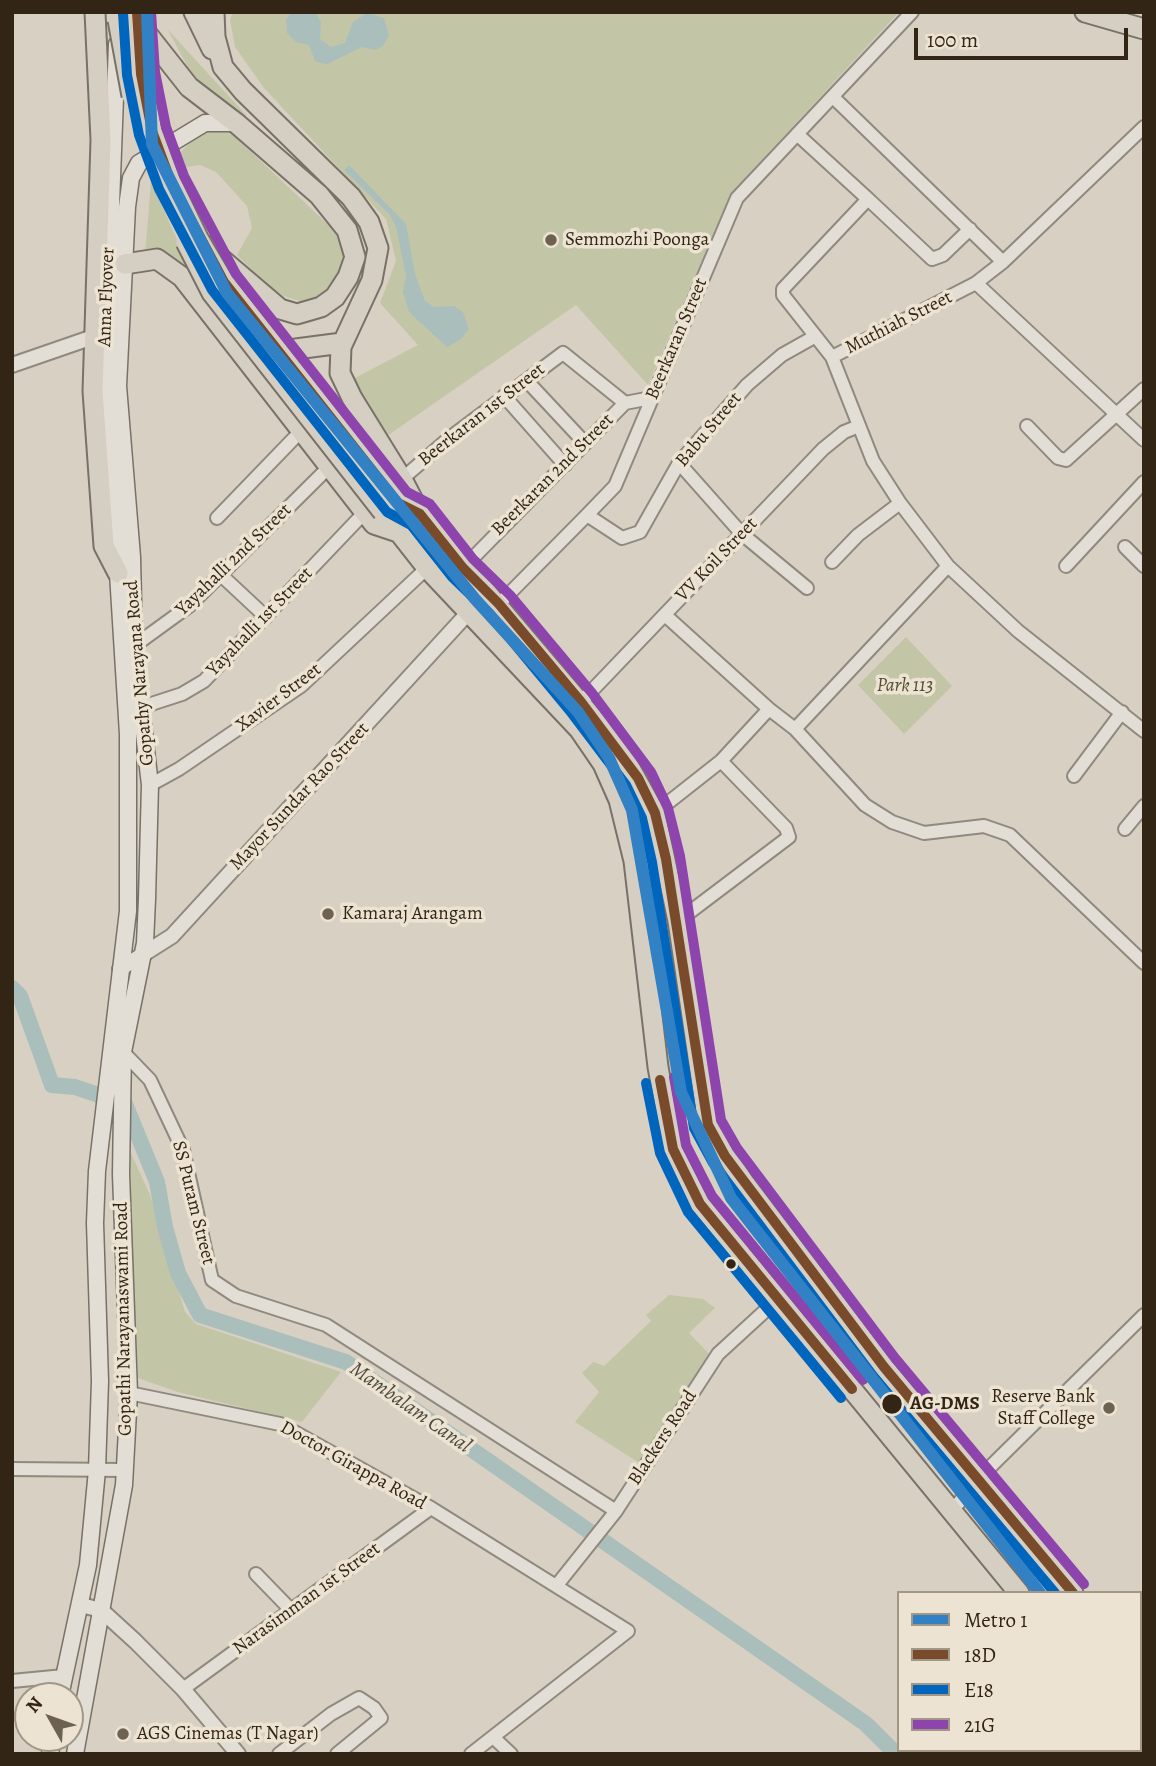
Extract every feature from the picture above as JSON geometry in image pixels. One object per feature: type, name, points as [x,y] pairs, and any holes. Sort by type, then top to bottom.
[{"type":"main road","points":[[95,12],[101,140],[93,391],[104,546],[118,573],[128,748],[128,911],[120,969],[114,1080]]},
{"type":"main road","points":[[137,12],[141,74],[152,131],[171,182],[198,238],[224,282],[382,509],[427,568],[579,729],[603,764],[619,800],[634,861],[658,1067],[673,1149],[700,1204],[1017,1591]]},
{"type":"main road","points":[[194,12],[223,67],[243,91],[351,197],[369,222],[378,248],[372,280],[342,343],[340,373],[352,398],[402,479],[420,514],[463,568],[499,604],[620,750],[655,813],[678,921],[708,1125],[743,1181],[884,1367],[1071,1591]]},
{"type":"main road","points":[[214,12],[215,37],[223,67]]},
{"type":"main road","points":[[1085,12],[1144,29]]},
{"type":"main road","points":[[119,15],[148,36],[189,87],[236,122],[318,195],[347,230],[355,257],[348,277],[335,297],[321,307],[297,314],[280,309],[239,278],[198,238]]},
{"type":"main road","points":[[119,15],[143,137],[163,190],[212,293],[382,509]]},
{"type":"main road","name":"Anna Flyover","points":[[118,573],[105,363],[119,15]]},
{"type":"main road","name":"Gopathy Narayana Road","points":[[114,1080],[123,1052],[142,956],[147,899],[150,785],[139,708],[134,646],[132,557],[118,386],[119,329],[131,178],[139,163],[205,122],[236,122]]},
{"type":"main road","points":[[125,264],[157,259],[171,267],[253,367],[329,467],[382,509],[420,514]]},
{"type":"main road","points":[[253,367],[296,349],[342,343]]},
{"type":"main road","name":"Gopathi Narayanaswami Road","points":[[63,1682],[81,1605],[97,1470],[97,1171],[100,1130],[114,1080]]},
{"type":"main road","name":"Gopathi Narayanaswami Road","points":[[75,1754],[124,1470],[129,1393],[121,1174],[114,1080]]},
{"type":"main road","points":[[99,1341],[126,1340]]},
{"type":"street","name":"Beerkaran Street","points":[[587,515],[615,486],[737,198],[912,12]]},
{"type":"street","points":[[834,97],[1003,262]]},
{"type":"street","name":"Muthiah Street","points":[[1144,127],[1003,262],[976,283],[832,357],[873,461],[900,503],[948,566],[1018,631],[1144,731]]},
{"type":"street","points":[[797,134],[932,259],[943,255],[970,229]]},
{"type":"street","points":[[832,357],[783,295],[783,289],[868,199]]},
{"type":"street","points":[[976,283],[1144,440]]},
{"type":"street","points":[[12,365],[93,337]]},
{"type":"street","name":"Babu Street","points":[[587,515],[622,538],[640,531],[679,463],[747,385],[782,355],[814,337]]},
{"type":"street","name":"Beerkaran 1st Street","points":[[402,479],[504,396],[563,353],[625,403]]},
{"type":"street","points":[[527,381],[585,443]]},
{"type":"street","points":[[1027,426],[1058,458],[1066,460],[1144,389]]},
{"type":"street","points":[[504,396],[565,465]]},
{"type":"street","name":"Beerkaran 2nd Street","points":[[463,568],[625,403],[652,398]]},
{"type":"street","name":"VV Koil Street","points":[[581,702],[823,449],[844,432],[859,426]]},
{"type":"street","points":[[217,518],[301,431]]},
{"type":"street","points":[[679,463],[742,534],[807,588]]},
{"type":"street","name":"Yayahalli 2nd Street","points":[[134,646],[189,606],[329,467]]},
{"type":"street","points":[[1066,566],[1144,482]]},
{"type":"street","points":[[832,562],[858,535],[900,503]]},
{"type":"street","name":"Yayahalli 1st Street","points":[[139,708],[182,694],[204,681],[265,617],[382,509]]},
{"type":"street","points":[[499,604],[587,515]]},
{"type":"street","points":[[1125,547],[1144,566]]},
{"type":"street","points":[[795,729],[948,566]]},
{"type":"street","name":"Xavier Street","points":[[150,785],[179,769],[301,686],[427,568]]},
{"type":"street","points":[[221,575],[265,617]]},
{"type":"street","name":"Mayor Sundar Rao Street","points":[[120,969],[172,936],[468,613]]},
{"type":"street","points":[[665,615],[769,709],[795,729],[864,805],[892,822],[924,833],[984,826],[1010,835],[1141,957]]},
{"type":"street","points":[[655,813],[722,761],[769,709]]},
{"type":"street","points":[[1074,776],[1122,712]]},
{"type":"street","points":[[678,921],[789,837],[786,828],[722,761]]},
{"type":"street","points":[[1125,829],[1144,806]]},
{"type":"street","name":"SS Puram Street","points":[[123,1052],[150,1080],[183,1150],[212,1280],[236,1296],[326,1325],[616,1511]]},
{"type":"street","name":"Blackers Road","points":[[557,1586],[616,1511],[718,1354],[778,1299]]},
{"type":"street","points":[[953,1511],[979,1478],[1144,1315]]},
{"type":"street","name":"Doctor Girappa Road","points":[[129,1393],[280,1424],[430,1508],[628,1631],[493,1737]]},
{"type":"street","points":[[12,1469],[124,1470]]},
{"type":"street","name":"Narasimman 1st Street","points":[[183,1689],[430,1508]]},
{"type":"street","points":[[256,1574],[291,1610]]},
{"type":"street","points":[[81,1605],[101,1610],[183,1689],[238,1754]]},
{"type":"street","points":[[12,1681],[64,1676]]},
{"type":"street","points":[[279,1754],[331,1714],[359,1698],[374,1708],[381,1718],[337,1754]]},
{"type":"street","points":[[471,1754],[493,1737],[511,1754]]},
{"type":"green space","name":"Semmozhi Poonga","points":[[233,12],[899,12],[731,193],[648,385],[576,305],[387,436],[353,379],[418,345],[380,303],[396,261],[386,219],[264,88],[235,47],[230,20]]},
{"type":"green space","points":[[160,21],[246,115],[246,121],[200,90],[168,30]]},
{"type":"green space","points":[[212,125],[229,131],[338,234],[344,254],[337,278],[324,293],[303,302],[284,296],[267,285],[237,255],[252,228],[247,206],[216,172],[200,165],[186,167],[180,153],[204,128]]},
{"type":"green space","points":[[151,181],[193,271],[169,255],[156,252],[145,254]]},
{"type":"green space","name":"Park 113","points":[[906,637],[952,686],[904,734],[858,685]]},
{"type":"green space","points":[[127,1144],[150,1195],[185,1312],[196,1324],[341,1372],[302,1422],[178,1392],[135,1377]]},
{"type":"green space","points":[[669,1295],[703,1299],[715,1308],[689,1333],[712,1357],[641,1464],[575,1422],[599,1392],[582,1373],[593,1362],[604,1366],[651,1321],[646,1315]]},
{"type":"shaded area","points":[[292,12],[315,12],[321,22],[320,39],[331,47],[345,43],[353,22],[367,13],[384,18],[389,35],[383,46],[375,50],[362,47],[327,64],[321,63],[315,61],[309,45],[296,42],[287,33],[286,20]]},
{"type":"shaded area","points":[[349,165],[406,224],[415,274],[425,301],[434,307],[454,306],[463,312],[469,329],[461,339],[447,347],[409,312],[403,292],[406,276],[396,227],[390,215],[344,170]]},
{"type":"waterway","name":"Mambalam Canal","points":[[12,988],[20,996],[52,1085],[75,1087],[125,1104],[157,1182],[165,1227],[178,1273],[200,1315],[346,1362],[866,1724],[896,1754]]},
{"type":"metro line","name":"1","points":[[147,12],[152,144],[227,293],[475,599],[578,712],[609,758],[632,810],[681,1092],[731,1198],[1038,1591]]},
{"type":"transit line","name":"18D","points":[[137,12],[141,74],[152,131],[171,182],[224,282],[398,503],[420,514],[463,568],[499,604],[581,702],[638,778],[655,813],[666,859],[708,1125],[725,1156],[884,1367],[1071,1591]]},
{"type":"transit line","name":"21G","points":[[151,12],[155,72],[166,127],[184,176],[236,274],[407,492],[430,504],[473,559],[510,595],[592,693],[651,772],[668,808],[680,856],[721,1120],[737,1148],[895,1358],[1084,1584]]},
{"type":"transit line","name":"E18","points":[[123,13],[127,75],[139,135],[159,189],[212,290],[387,512],[411,525],[452,577],[489,613],[570,711],[626,785],[642,818],[652,862],[694,1128],[713,1163],[873,1376],[1053,1591]]},
{"type":"transit line","name":"21G","points":[[674,1077],[686,1145],[712,1196],[863,1380]]},
{"type":"transit line","name":"18D","points":[[660,1080],[673,1149],[700,1204],[852,1389]]},
{"type":"transit line","name":"E18","points":[[646,1083],[660,1153],[688,1212],[841,1398]]},
{"type":"place","name":"Semmozhi Poonga","points":[[551,240]]},
{"type":"place","name":"Kamaraj Arangam","points":[[328,914]]},
{"type":"place","name":"AG-DMS","points":[[892,1404]]},
{"type":"place","name":"Reserve Bank Staff College","points":[[1109,1408]]},
{"type":"place","name":"AGS Cinemas (T Nagar)","points":[[123,1734]]}]
